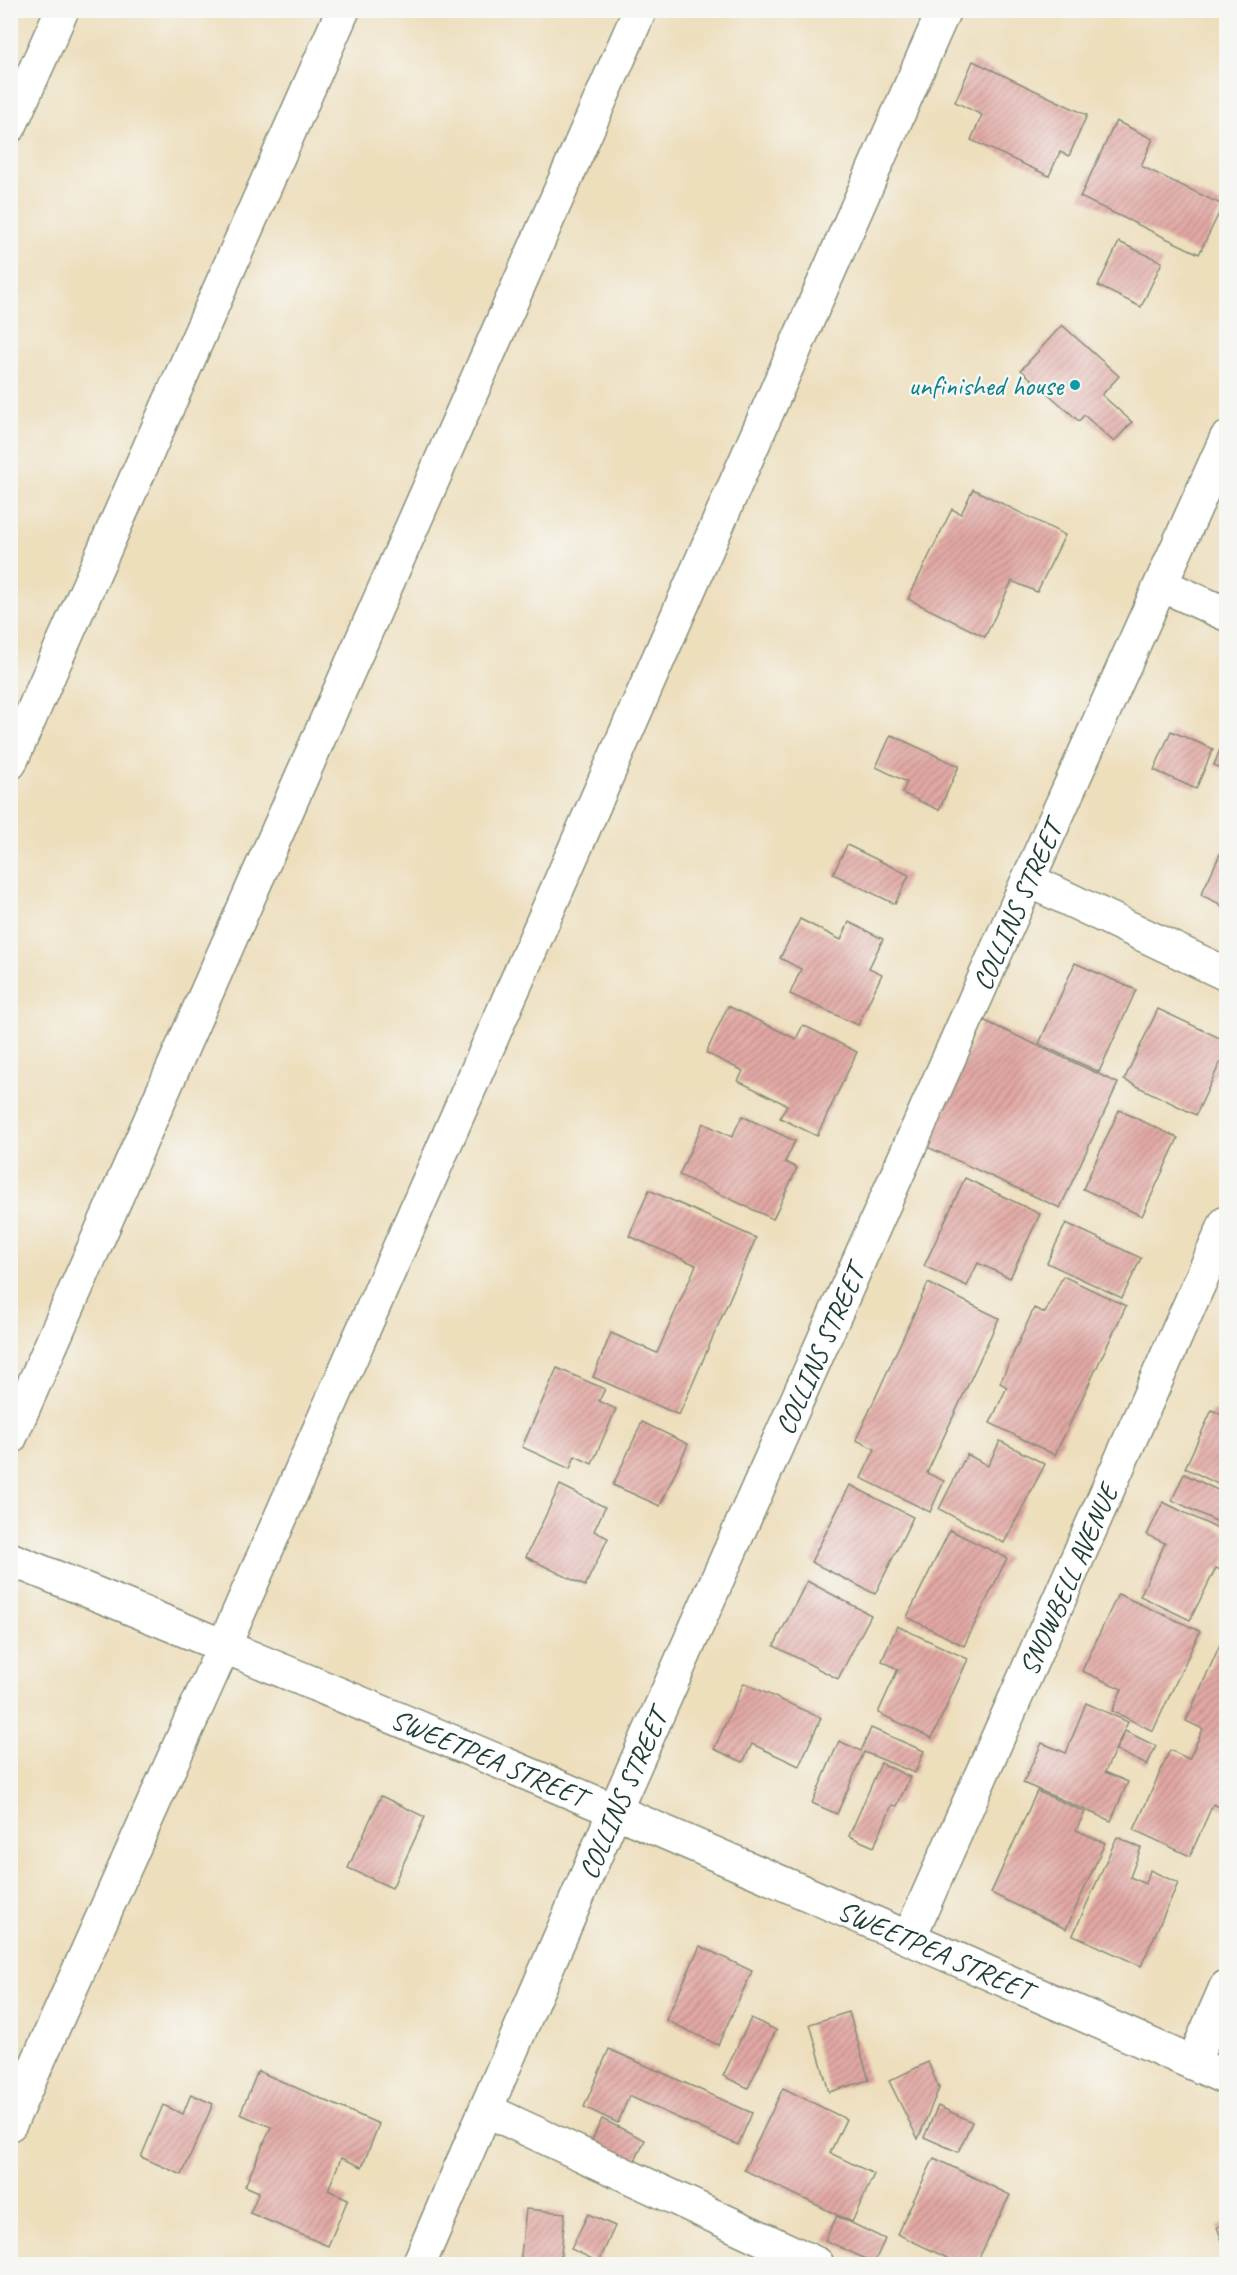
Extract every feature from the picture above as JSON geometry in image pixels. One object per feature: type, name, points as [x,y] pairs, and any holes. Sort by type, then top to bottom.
[{"type":"street","points":[[10,126],[62,10]]},
{"type":"street","points":[[10,763],[343,10]]},
{"type":"street","points":[[10,1438],[640,10]]},
{"type":"street","points":[[10,2124],[224,1646],[944,10]]},
{"type":"street","name":"COLLINS STREET","points":[[419,2265],[615,1810],[1028,880],[1227,439]]},
{"type":"street","points":[[1162,585],[1227,614]]},
{"type":"street","points":[[1028,880],[1227,974]]},
{"type":"street","name":"SNOWBELL AVENUE","points":[[909,1938],[1227,1223]]},
{"type":"street","name":"SWEETPEA STREET","points":[[10,1559],[615,1810],[1227,2078]]},
{"type":"street","points":[[1193,2063],[1227,1987]]},
{"type":"street","points":[[486,2110],[778,2257],[817,2265]]},
{"type":"building","points":[[973,61],[1087,115],[1069,156],[1060,152],[1049,176],[971,140],[982,115],[955,102]]},
{"type":"building","points":[[1116,121],[1153,139],[1141,166],[1223,205],[1199,254],[1080,197]]},
{"type":"building","points":[[1119,242],[1162,262],[1141,307],[1098,286]]},
{"type":"building","name":"unfinished house","points":[[1062,325],[1119,376],[1102,395],[1132,422],[1114,442],[1084,415],[1079,421],[1021,370]]},
{"type":"building","points":[[973,489],[1065,535],[1037,592],[1012,581],[985,637],[908,599],[952,509],[961,514]]},
{"type":"building","points":[[1171,731],[1213,749],[1196,789],[1154,770]]},
{"type":"building","points":[[1226,734],[1226,771],[1214,765]]},
{"type":"building","points":[[891,735],[959,766],[939,810],[902,793],[907,782],[876,767]]},
{"type":"building","points":[[847,845],[909,875],[895,904],[833,874]]},
{"type":"building","points":[[1222,850],[1226,852],[1226,918],[1220,904],[1201,895]]},
{"type":"building","points":[[800,919],[841,940],[849,922],[883,939],[869,968],[882,974],[858,1025],[790,994],[801,969],[780,958]]},
{"type":"building","points":[[1075,963],[1136,990],[1099,1072],[1039,1044]]},
{"type":"building","points":[[728,1006],[796,1039],[803,1025],[857,1052],[817,1136],[780,1118],[787,1105],[738,1081],[743,1071],[706,1053]]},
{"type":"building","points":[[1158,1009],[1226,1041],[1226,1050],[1196,1115],[1124,1080]]},
{"type":"building","points":[[983,1020],[1118,1083],[1060,1208],[925,1146]]},
{"type":"building","points":[[1119,1110],[1178,1138],[1142,1216],[1083,1189]]},
{"type":"building","points":[[742,1116],[795,1141],[785,1162],[797,1168],[773,1219],[679,1175],[703,1123],[732,1137]]},
{"type":"building","points":[[965,1178],[1040,1214],[1010,1278],[978,1263],[967,1286],[924,1266]]},
{"type":"building","points":[[649,1190],[756,1238],[679,1415],[593,1377],[611,1333],[657,1353],[696,1265],[629,1236]]},
{"type":"building","points":[[1066,1223],[1141,1258],[1122,1298],[1047,1263]]},
{"type":"building","points":[[1063,1276],[1126,1306],[1055,1455],[990,1423],[1007,1387],[1000,1383],[1034,1308],[1045,1313]]},
{"type":"building","points":[[928,1283],[999,1318],[927,1473],[944,1481],[930,1512],[861,1478],[875,1449],[856,1440]]},
{"type":"building","points":[[557,1368],[605,1389],[599,1401],[616,1409],[592,1464],[575,1456],[570,1469],[522,1447]]},
{"type":"building","points":[[1226,1401],[1226,1488],[1185,1468],[1212,1410],[1220,1414]]},
{"type":"building","points":[[642,1422],[688,1444],[660,1506],[613,1485]]},
{"type":"building","points":[[1000,1441],[1045,1464],[1004,1543],[939,1509],[967,1454],[988,1466]]},
{"type":"building","points":[[1184,1474],[1226,1494],[1226,1526],[1172,1500]]},
{"type":"building","points":[[560,1485],[605,1507],[594,1531],[608,1538],[585,1586],[526,1557]]},
{"type":"building","points":[[850,1485],[913,1517],[875,1594],[811,1562]]},
{"type":"building","points":[[1163,1502],[1226,1533],[1226,1560],[1221,1570],[1216,1568],[1190,1620],[1140,1596],[1165,1543],[1147,1535]]},
{"type":"building","points":[[950,1530],[1007,1558],[964,1646],[907,1617]]},
{"type":"building","points":[[807,1581],[871,1615],[838,1679],[774,1646]]},
{"type":"building","points":[[1118,1594],[1200,1631],[1153,1731],[1112,1711],[1122,1689],[1082,1671]]},
{"type":"building","points":[[897,1626],[968,1659],[932,1738],[878,1713],[898,1669],[882,1661]]},
{"type":"building","points":[[1226,1631],[1226,1810],[1213,1804],[1190,1856],[1134,1830],[1170,1750],[1189,1759],[1203,1729],[1186,1721]]},
{"type":"building","points":[[744,1683],[821,1718],[799,1766],[752,1744],[743,1762],[714,1749]]},
{"type":"building","points":[[1086,1703],[1128,1722],[1105,1772],[1128,1782],[1111,1821],[1023,1783],[1042,1743],[1066,1753]]},
{"type":"building","points":[[871,1728],[924,1751],[915,1773],[864,1752],[837,1814],[812,1803],[839,1741],[861,1751]]},
{"type":"building","points":[[1125,1731],[1156,1746],[1147,1765],[1116,1750]]},
{"type":"building","points":[[881,1763],[910,1777],[897,1806],[892,1805],[874,1847],[849,1836]]},
{"type":"building","points":[[1037,1791],[1085,1812],[1076,1830],[1105,1843],[1066,1929],[991,1893]]},
{"type":"building","points":[[381,1796],[425,1817],[392,1888],[348,1868]]},
{"type":"building","points":[[1117,1837],[1141,1848],[1130,1877],[1146,1884],[1150,1870],[1178,1883],[1141,1966],[1073,1935]]},
{"type":"building","points":[[700,1946],[752,1971],[718,2045],[666,2020]]},
{"type":"building","points":[[849,2012],[869,2080],[829,2092],[810,2024]]},
{"type":"building","points":[[751,2018],[776,2030],[748,2088],[723,2076]]},
{"type":"building","points":[[609,2049],[752,2113],[738,2145],[629,2096],[618,2123],[584,2107]]},
{"type":"building","points":[[928,2062],[939,2088],[918,2139],[889,2081]]},
{"type":"building","points":[[258,2071],[379,2124],[362,2167],[341,2158],[328,2190],[348,2199],[328,2246],[250,2213],[259,2192],[245,2186],[271,2127],[240,2114]]},
{"type":"building","points":[[783,2088],[846,2119],[830,2153],[874,2174],[852,2222],[744,2170]]},
{"type":"building","points":[[191,2094],[213,2104],[182,2175],[141,2157],[163,2105],[183,2114]]},
{"type":"building","points":[[938,2106],[972,2122],[958,2152],[924,2137]]},
{"type":"building","points":[[602,2119],[645,2140],[634,2163],[591,2142]]},
{"type":"building","points":[[934,2158],[1010,2195],[976,2264],[960,2264],[897,2234]]},
{"type":"building","points":[[526,2209],[565,2213],[560,2264],[520,2264]]},
{"type":"building","points":[[588,2214],[615,2226],[599,2262],[571,2249]]},
{"type":"building","points":[[837,2216],[885,2239],[874,2263],[825,2240]]},
{"type":"building","points":[[1226,2224],[1226,2251],[1217,2227]]},
{"type":"place","name":"unfinished house","points":[[1075,385]]}]
